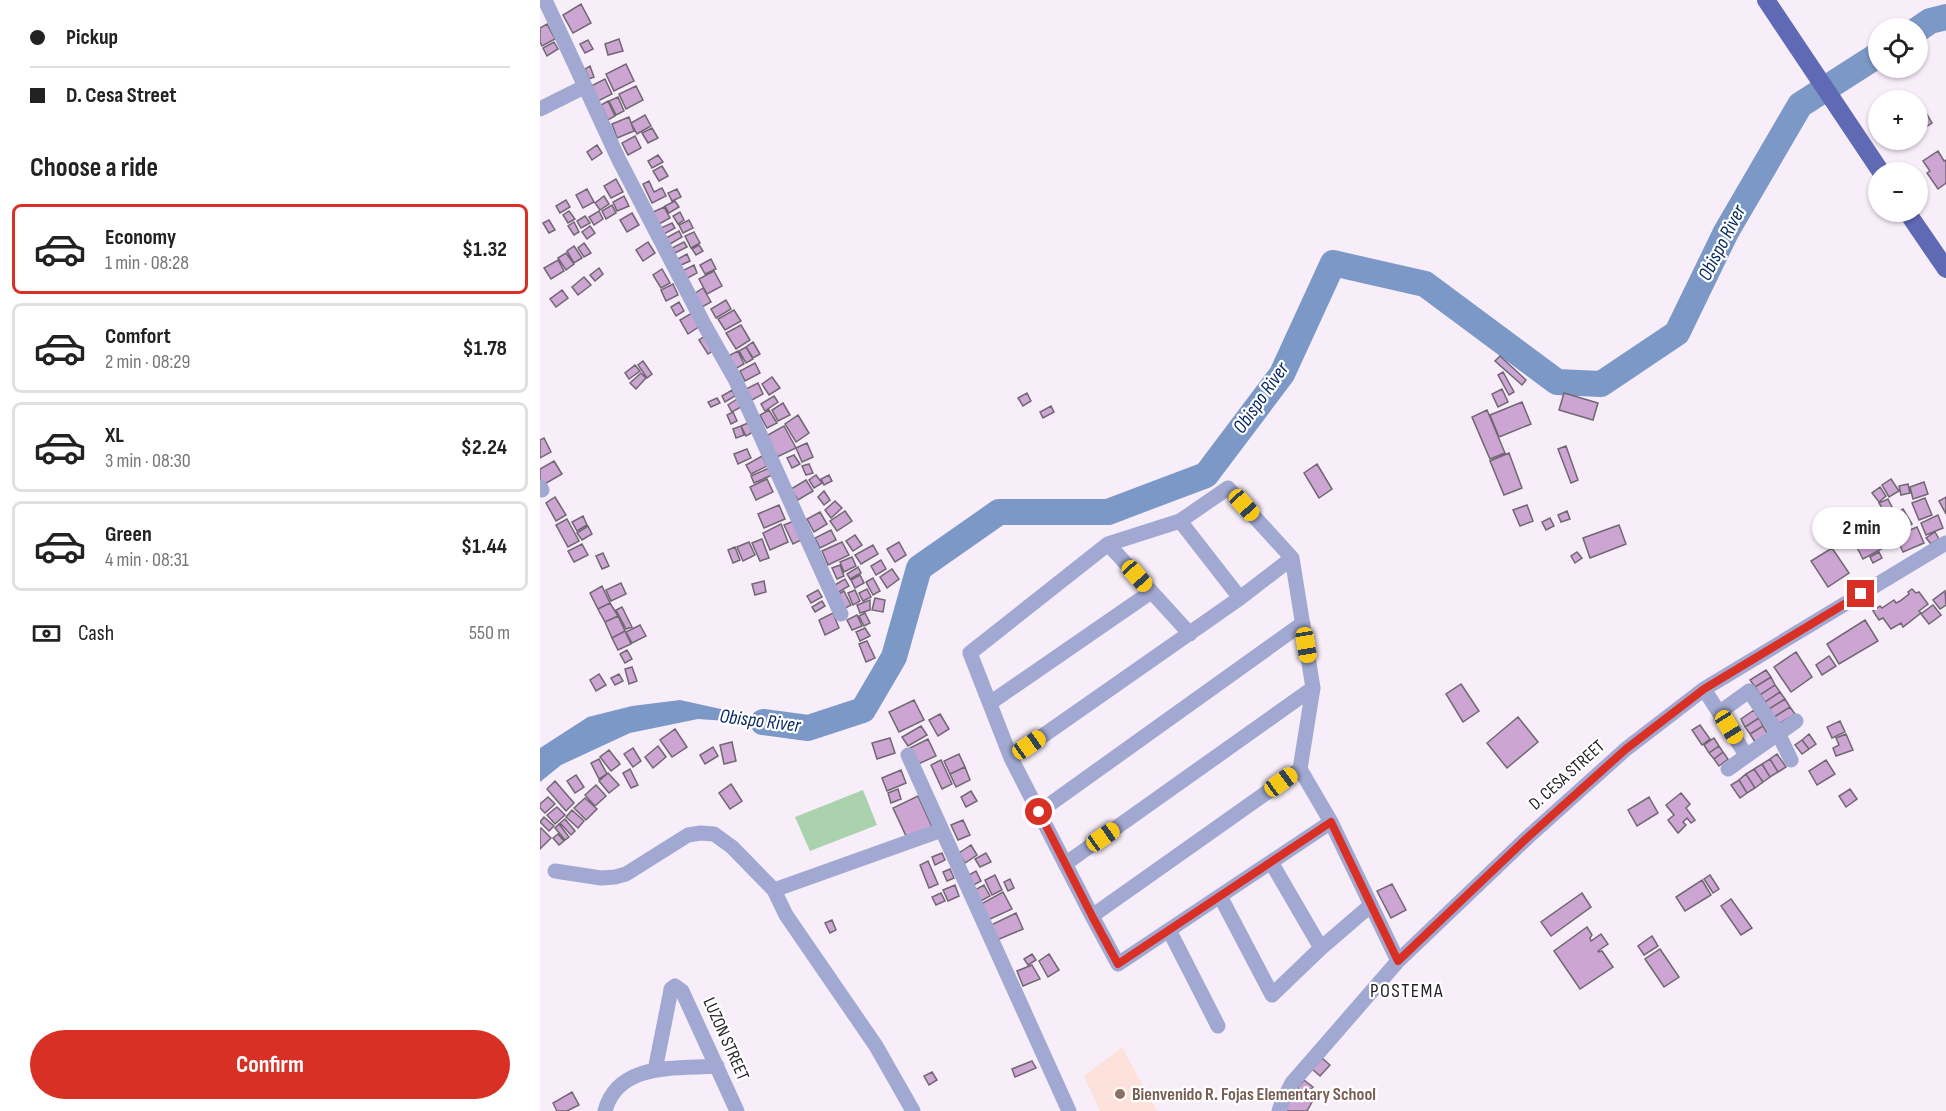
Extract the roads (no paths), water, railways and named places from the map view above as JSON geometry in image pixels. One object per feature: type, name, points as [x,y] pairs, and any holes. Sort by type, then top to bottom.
[{"type":"main road","points":[[1766,0],[1874,162]]},
{"type":"main road","points":[[1914,222],[1946,269]]},
{"type":"street","points":[[544,0],[619,160],[735,379],[841,614]]},
{"type":"street","points":[[540,109],[585,87]]},
{"type":"street","points":[[1331,822],[1118,964],[1011,758],[970,653],[1108,544],[1180,521],[1228,488],[1292,558],[1313,688],[1300,768],[1331,822],[1398,961]]},
{"type":"street","points":[[1180,521],[1240,598]]},
{"type":"street","name":"D. CESA STREET","points":[[1279,1111],[1292,1083],[1398,961],[1528,837],[1626,749],[1704,689],[1946,543]]},
{"type":"street","points":[[1108,544],[1190,634]]},
{"type":"street","points":[[1011,758],[1190,634],[1292,558]]},
{"type":"street","points":[[990,703],[1151,592]]},
{"type":"street","points":[[1039,812],[1303,623]]},
{"type":"street","points":[[1065,864],[1313,688]]},
{"type":"street","points":[[1704,689],[1746,755]]},
{"type":"street","points":[[1720,712],[1749,691],[1778,733],[1791,760]]},
{"type":"street","points":[[1728,769],[1797,721]]},
{"type":"street","points":[[908,755],[1069,1111]]},
{"type":"street","points":[[1092,916],[1300,768]]},
{"type":"street","points":[[774,890],[942,830]]},
{"type":"street","points":[[555,871],[601,878],[626,874],[688,835],[714,834],[732,847],[774,890],[786,915],[876,1046],[913,1111]]},
{"type":"street","points":[[1271,862],[1321,948]]},
{"type":"street","points":[[1220,896],[1272,995],[1321,948],[1371,905]]},
{"type":"street","points":[[1169,930],[1218,1026]]},
{"type":"street","name":"LUZON STREET","points":[[655,1070],[670,995],[675,986],[682,990],[737,1111]]},
{"type":"street","points":[[604,1111],[608,1098],[616,1088],[637,1074],[655,1070],[717,1066]]},
{"type":"water","points":[[680,700],[798,726],[698,719],[630,733],[561,765],[540,782],[540,748],[588,717],[632,706]]},
{"type":"waterway","name":"Obispo River","points":[[1928,22],[1946,17]]},
{"type":"waterway","name":"Obispo River","points":[[763,722],[808,728],[863,710],[894,657],[919,568],[999,512],[1108,512],[1206,475],[1282,374],[1333,263],[1425,284],[1557,382],[1601,384],[1677,333],[1726,232],[1800,105],[1868,61]]},
{"type":"place","name":"Bienvenido R. Fojas Elementary School","points":[[1120,1094]]},
{"type":"district","name":"POSTEMA","points":[[1407,991]]}]
